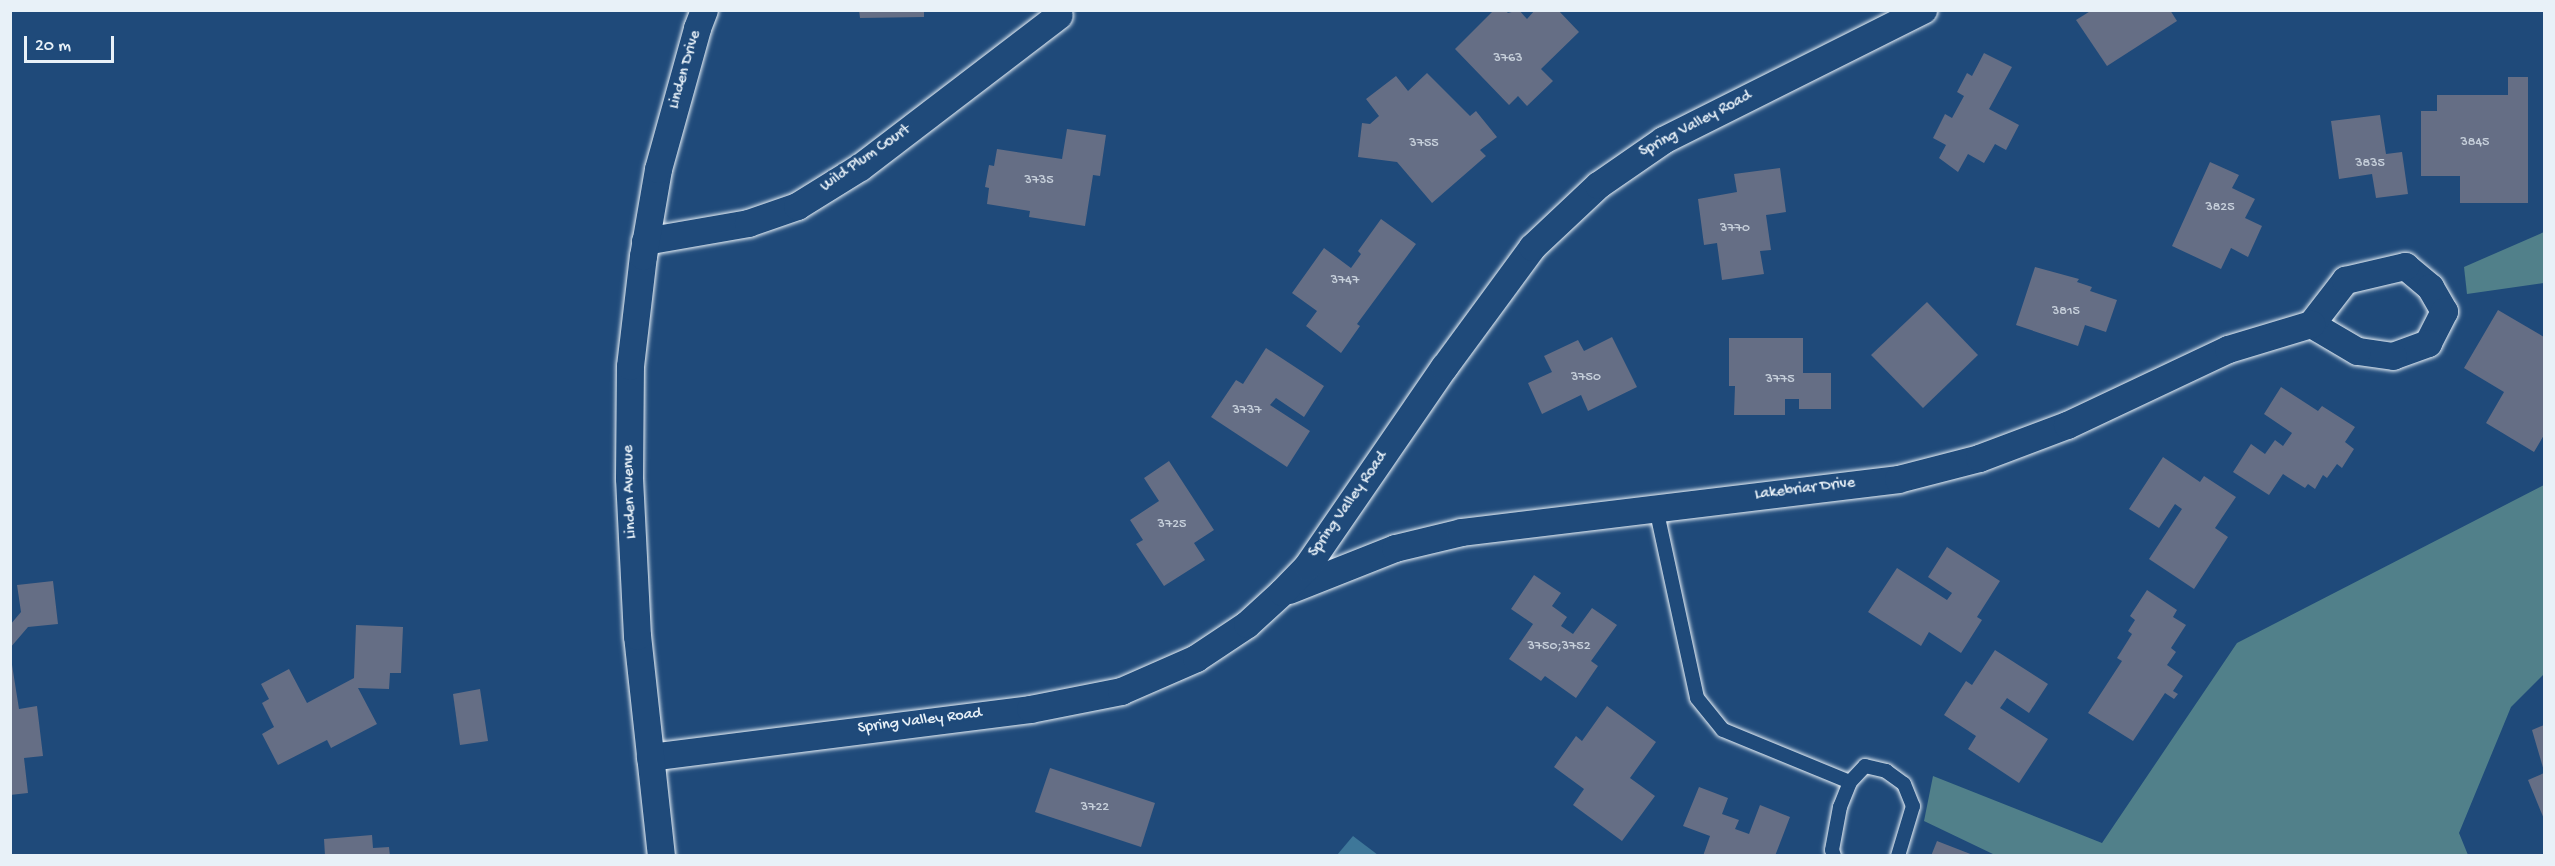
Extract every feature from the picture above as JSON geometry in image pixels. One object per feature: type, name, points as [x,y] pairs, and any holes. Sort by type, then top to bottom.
[{"type":"street","name":"Linden Drive","points":[[669,130],[704,10]]},
{"type":"street","name":"Spring Valley Road","points":[[650,757],[1030,709],[1121,691],[1196,658],[1247,624],[1307,566],[1449,361],[1532,247],[1598,185],[1663,140],[1923,10]]},
{"type":"street","name":"Wild Plum Court","points":[[645,242],[748,223],[797,206],[860,167],[1059,15]]},
{"type":"street","name":"Linden Avenue","points":[[661,855],[637,636],[629,478],[630,366],[645,242],[669,130]]},
{"type":"street","points":[[2405,266],[2430,287],[2444,311],[2428,342],[2393,356],[2357,351],[2311,324],[2345,280],[2405,266]]},
{"type":"street","name":"Lakebriar Drive","points":[[1282,592],[1395,548],[1461,532],[1898,479],[1979,459],[2067,425],[2228,349],[2311,324]]},
{"type":"lane","points":[[1656,508],[1697,698],[1723,729],[1850,782]]},
{"type":"lane","points":[[1834,855],[1832,850],[1840,807],[1850,782],[1865,766],[1886,771],[1904,784],[1913,806],[1898,855]]},
{"type":"green space","points":[[2544,232],[2544,283],[2467,294],[2464,267]]},
{"type":"green space","points":[[2544,485],[2544,674],[2511,707],[2459,833],[2468,855],[1995,855],[1924,821],[1933,776],[2102,843],[2237,643]]},
{"type":"water","points":[[1353,836],[1378,855],[1337,855]]},
{"type":"building","points":[[859,10],[924,10],[924,17],[860,18]]},
{"type":"building","points":[[1494,10],[1505,10],[1508,13],[1519,10],[1527,19],[1535,10],[1558,10],[1579,32],[1541,69],[1553,81],[1527,106],[1518,96],[1509,105],[1455,49]]},
{"type":"building","points":[[2092,10],[2170,10],[2177,21],[2107,66],[2076,20]]},
{"type":"building","points":[[1984,53],[2012,67],[1989,109],[2019,125],[2006,150],[1995,144],[1984,163],[1968,154],[1958,172],[1939,158],[1946,145],[1933,138],[1945,114],[1952,118],[1964,96],[1957,92],[1967,73],[1972,76]]},
{"type":"building","points":[[1427,73],[1470,116],[1476,111],[1497,137],[1480,150],[1486,156],[1432,203],[1397,162],[1358,157],[1362,123],[1370,124],[1379,116],[1366,99],[1396,76],[1408,91]]},
{"type":"building","points":[[2508,77],[2528,77],[2528,203],[2460,203],[2460,176],[2421,176],[2421,111],[2437,111],[2437,95],[2508,95]]},
{"type":"building","points":[[2380,115],[2386,154],[2402,152],[2408,194],[2376,198],[2372,174],[2339,179],[2331,121]]},
{"type":"building","points":[[1067,129],[1106,135],[1100,176],[1093,175],[1085,226],[1029,217],[1030,211],[987,204],[989,188],[985,187],[989,165],[994,166],[997,149],[1062,159]]},
{"type":"building","points":[[2210,162],[2239,175],[2232,188],[2255,199],[2245,218],[2262,226],[2248,257],[2231,248],[2221,269],[2172,246]]},
{"type":"building","points":[[1780,168],[1786,212],[1766,215],[1771,250],[1760,251],[1764,274],[1722,280],[1717,243],[1704,245],[1698,199],[1737,192],[1734,174]]},
{"type":"building","points":[[1381,219],[1416,244],[1357,324],[1360,326],[1341,353],[1306,326],[1317,311],[1292,293],[1324,248],[1351,268],[1361,254],[1358,251]]},
{"type":"building","points":[[2035,267],[2079,279],[2077,282],[2092,287],[2090,291],[2117,300],[2106,332],[2085,325],[2078,346],[2016,325]]},
{"type":"building","points":[[1927,302],[1978,355],[1923,408],[1871,355]]},
{"type":"building","points":[[2498,310],[2544,337],[2544,435],[2534,452],[2486,423],[2504,392],[2464,368]]},
{"type":"building","points":[[1612,337],[1637,387],[1588,411],[1581,395],[1542,414],[1528,383],[1552,372],[1544,356],[1578,340],[1584,351]]},
{"type":"building","points":[[1729,338],[1803,338],[1803,373],[1831,373],[1831,409],[1799,409],[1799,399],[1785,399],[1785,415],[1734,415],[1735,386],[1729,386]]},
{"type":"building","points":[[1266,348],[1324,386],[1304,417],[1276,398],[1270,405],[1310,431],[1287,467],[1211,417],[1236,380],[1243,384]]},
{"type":"building","points":[[2281,387],[2318,411],[2322,406],[2355,427],[2345,442],[2354,449],[2342,468],[2337,464],[2327,478],[2323,475],[2315,489],[2308,484],[2305,488],[2283,474],[2269,495],[2233,472],[2251,444],[2265,454],[2275,440],[2283,446],[2292,433],[2264,414]]},
{"type":"building","points":[[2163,457],[2200,482],[2204,476],[2236,497],[2215,528],[2228,537],[2194,589],[2149,559],[2182,509],[2175,504],[2159,528],[2129,509]]},
{"type":"building","points":[[1169,461],[1214,530],[1194,543],[1205,560],[1164,586],[1136,544],[1143,540],[1130,520],[1159,501],[1144,478]]},
{"type":"building","points":[[1947,547],[2000,581],[1977,617],[1982,620],[1961,653],[1929,632],[1921,646],[1868,612],[1897,568],[1947,600],[1952,593],[1928,577]]},
{"type":"building","points":[[1534,575],[1561,593],[1552,606],[1567,617],[1561,626],[1573,634],[1592,608],[1617,625],[1591,661],[1598,666],[1576,698],[1545,676],[1541,681],[1509,659],[1533,624],[1511,609]]},
{"type":"building","points":[[53,581],[58,624],[28,627],[10,648],[10,625],[21,612],[17,585]]},
{"type":"building","points":[[2147,590],[2177,610],[2173,617],[2186,625],[2171,648],[2176,652],[2167,665],[2183,676],[2173,691],[2178,694],[2174,699],[2165,693],[2133,741],[2088,713],[2122,661],[2117,658],[2132,634],[2128,631],[2135,620],[2130,616]]},
{"type":"building","points":[[356,625],[403,627],[401,673],[390,673],[389,689],[358,688],[377,724],[331,748],[327,740],[278,765],[262,734],[274,727],[262,703],[269,699],[261,684],[289,669],[307,703],[354,678]]},
{"type":"building","points":[[1995,650],[2048,684],[2029,713],[2007,698],[2000,708],[2048,739],[2019,783],[1968,749],[1976,736],[1944,715],[1966,681],[1972,685]]},
{"type":"building","points":[[10,652],[19,709],[37,706],[43,756],[24,758],[28,793],[10,795]]},
{"type":"building","points":[[480,689],[488,741],[460,745],[453,694]]},
{"type":"building","points":[[1607,706],[1656,742],[1630,778],[1655,796],[1622,841],[1573,805],[1584,789],[1554,767],[1576,736],[1582,741]]},
{"type":"building","points":[[2544,725],[2544,771],[2532,730]]},
{"type":"building","points":[[1050,768],[1155,803],[1141,847],[1035,812]]},
{"type":"building","points":[[2544,773],[2544,819],[2528,780]]},
{"type":"building","points":[[1699,787],[1728,798],[1722,814],[1739,820],[1735,829],[1749,834],[1760,805],[1790,817],[1775,856],[1703,856],[1710,836],[1683,826]]},
{"type":"building","points":[[372,835],[373,848],[389,847],[390,856],[325,856],[324,839]]},
{"type":"building","points":[[1937,841],[1973,855],[1973,856],[1931,856]]}]
